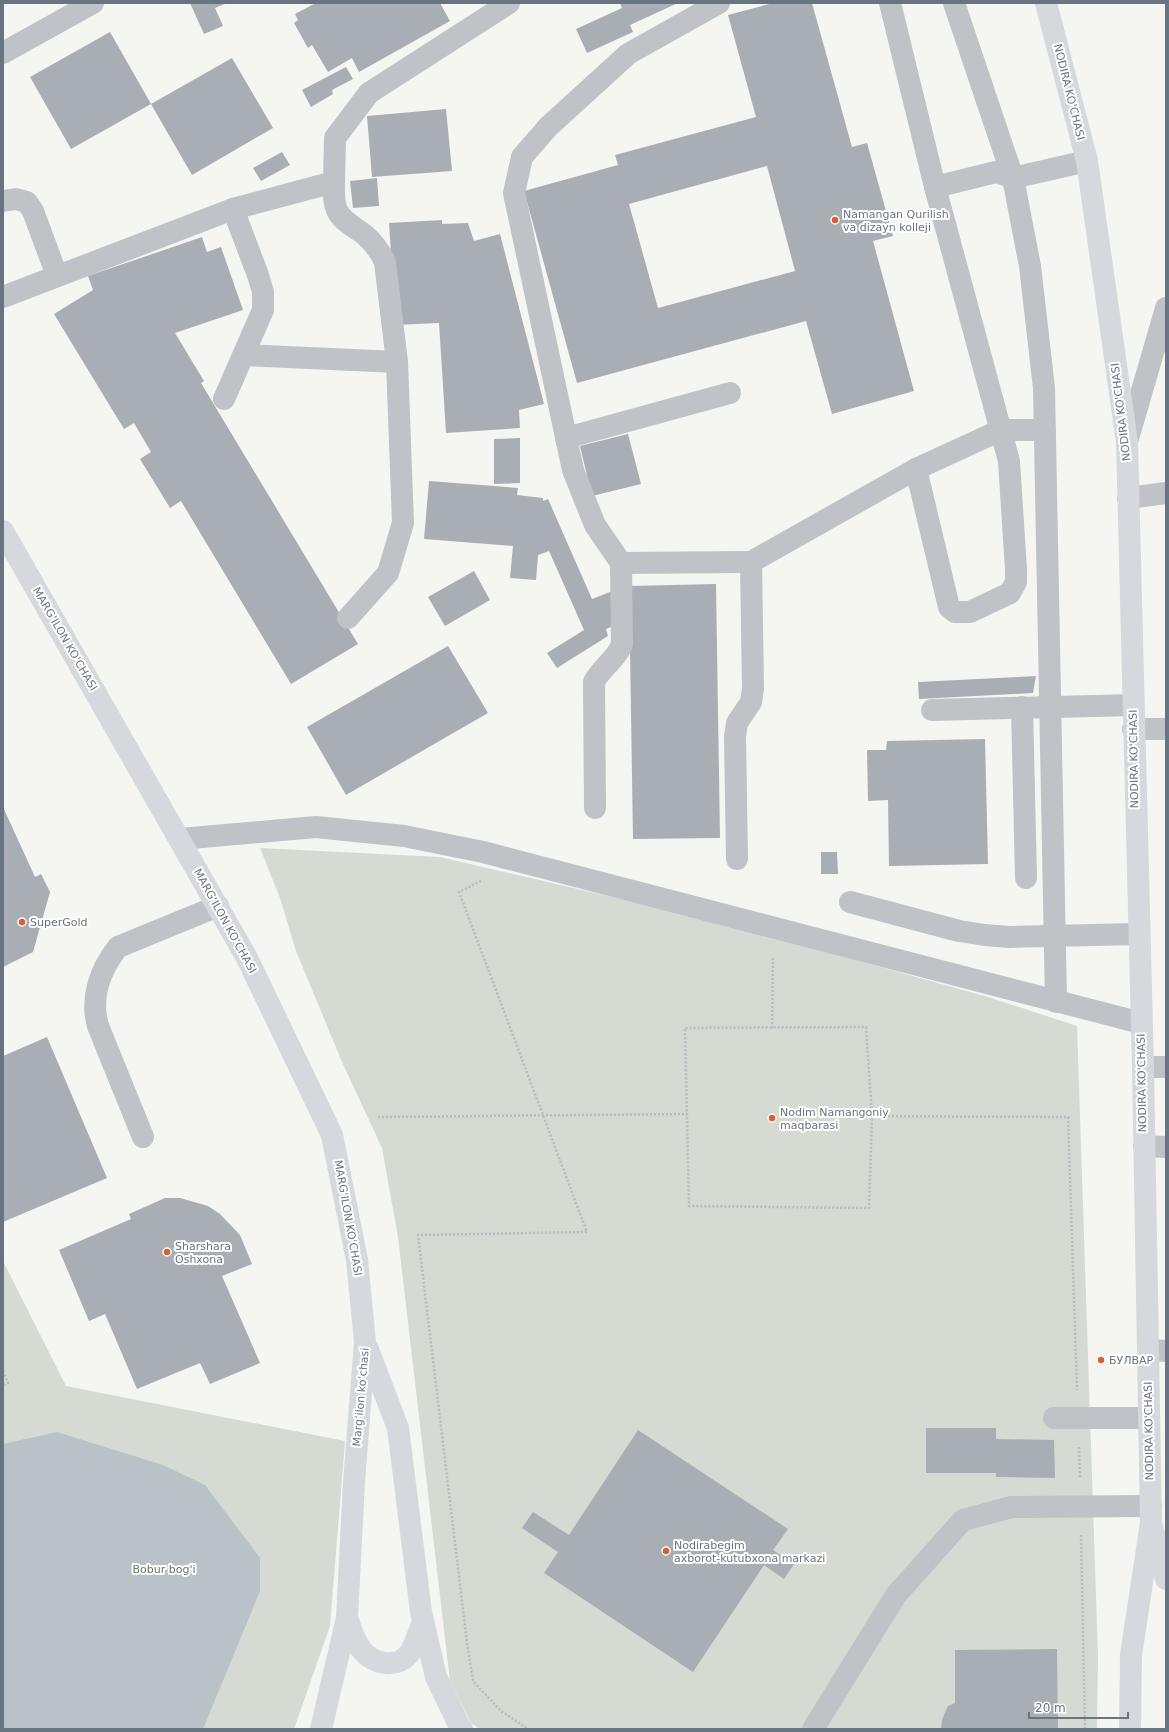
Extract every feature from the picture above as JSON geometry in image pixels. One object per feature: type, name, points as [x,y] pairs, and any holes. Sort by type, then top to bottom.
[{"type":"main road","name":"NODIRA KO'CHASI","points":[[1046,3],[1087,161],[1127,442],[1144,1146],[1157,1350],[1149,1418],[1151,1515],[1132,1654],[1130,1729]]},
{"type":"main road","name":"MARG'ILON KO'CHASI","points":[[3,531],[247,958],[332,1135],[357,1260],[365,1342]]},
{"type":"main road","name":"Margʻilon koʻchasi","points":[[321,1729],[347,1618],[354,1482],[365,1342]]},
{"type":"main road","name":"Margʻilon koʻchasi","points":[[365,1342],[398,1428],[423,1622]]},
{"type":"main road","name":"NODIRA KO'CHASI","points":[[1151,1515],[1166,1579]]},
{"type":"main road","points":[[347,1618],[360,1648],[368,1657],[374,1661],[393,1664],[401,1660],[410,1651],[423,1622]]},
{"type":"main road","points":[[423,1622],[436,1677],[462,1729]]},
{"type":"street","points":[[3,54],[92,3]]},
{"type":"street","points":[[348,618],[388,573],[403,523],[397,362],[385,262],[378,248],[364,234],[344,221],[337,210],[334,194],[335,138],[369,93],[509,3]]},
{"type":"street","points":[[595,808],[594,682],[598,674],[620,650],[622,644],[621,563],[595,525],[573,470],[514,193],[522,157],[548,127],[628,54],[719,3]]},
{"type":"street","points":[[890,3],[935,187],[1009,461],[1016,582],[1010,593],[970,612],[955,612],[949,607],[916,469]]},
{"type":"street","points":[[954,3],[1013,178],[1030,266],[1044,388],[1056,1002]]},
{"type":"street","points":[[935,187],[996,172],[1013,178],[1087,161]]},
{"type":"street","points":[[3,297],[233,209],[334,182]]},
{"type":"street","points":[[3,201],[16,199],[27,202],[33,211],[57,276]]},
{"type":"street","points":[[224,399],[263,310],[263,292],[233,209]]},
{"type":"street","points":[[1127,442],[1166,308]]},
{"type":"street","points":[[244,355],[397,362]]},
{"type":"street","points":[[566,438],[730,393]]},
{"type":"street","points":[[621,563],[751,562],[916,469],[1001,430],[1045,430]]},
{"type":"street","points":[[1128,498],[1166,493]]},
{"type":"street","points":[[737,859],[735,737],[737,723],[751,702],[753,690],[751,562]]},
{"type":"street","points":[[932,710],[1133,705]]},
{"type":"street","points":[[1022,707],[1026,878]]},
{"type":"street","points":[[1134,729],[1166,729]]},
{"type":"street","points":[[1024,799],[1052,798]]},
{"type":"street","points":[[180,840],[316,827],[404,836],[483,852],[1141,1023]]},
{"type":"street","points":[[850,902],[959,931],[985,936],[1009,937],[1139,934]]},
{"type":"street","points":[[143,1137],[96,1019],[94,1012],[95,998],[99,984],[113,954],[118,947],[218,906]]},
{"type":"street","points":[[1143,1067],[1166,1067]]},
{"type":"street","points":[[1144,1146],[1166,1147]]},
{"type":"street","points":[[1054,1418],[1149,1418]]},
{"type":"street","points":[[813,1729],[896,1595],[963,1520],[1012,1507],[1081,1507],[1151,1515]]},
{"type":"path","points":[[484,880],[459,892],[587,1232],[418,1235],[466,1636],[473,1681],[501,1711],[528,1729]]},
{"type":"path","points":[[772,1028],[773,949]]},
{"type":"path","points":[[866,1027],[872,1116],[869,1208],[688,1206],[685,1028],[772,1028],[866,1027]]},
{"type":"path","points":[[378,1117],[687,1114]]},
{"type":"path","points":[[872,1116],[1068,1117],[1081,1507],[1085,1729]]},
{"type":"path","points":[[3,1371],[8,1383],[3,1385]]},
{"type":"green space","points":[[260,848],[440,857],[724,923],[988,997],[1077,1026],[1098,1656],[1097,1729],[480,1729],[471,1723],[450,1681],[398,1237],[382,1148],[342,1062],[296,951],[280,898]]},
{"type":"green space","name":"Bobur bog'i","points":[[3,1261],[66,1386],[345,1441],[330,1626],[294,1729],[3,1729]]},
{"type":"shaded area","points":[[57,1432],[163,1465],[205,1485],[260,1558],[260,1591],[203,1729],[3,1729],[3,1444]]},
{"type":"building","points":[[190,3],[227,3],[215,8],[223,26],[204,34]]},
{"type":"building","points":[[316,3],[440,3],[450,21],[359,72],[352,58],[328,72],[312,45],[308,48],[294,23],[298,20],[295,14]]},
{"type":"building","points":[[620,3],[678,3],[630,25],[633,32],[587,53],[576,29],[622,8]]},
{"type":"building","name":"Namangan Qurilish va dizayn kolleji","points":[[773,3],[812,3],[852,147],[867,143],[893,236],[873,241],[914,391],[832,414],[806,321],[577,383],[524,191],[618,165],[615,155],[756,117],[728,15]],"holes":[[[767,166],[795,271],[658,308],[629,204]]]},
{"type":"building","points":[[110,32],[151,104],[71,149],[30,77]]},
{"type":"building","points":[[232,58],[273,128],[192,175],[151,104]]},
{"type":"building","points":[[346,67],[353,79],[332,90],[333,94],[311,107],[302,90]]},
{"type":"building","points":[[446,109],[452,171],[372,177],[367,116]]},
{"type":"building","points":[[282,152],[290,165],[261,181],[253,168]]},
{"type":"building","points":[[377,178],[379,206],[353,208],[350,181]]},
{"type":"building","points":[[442,220],[442,224],[468,223],[474,241],[500,234],[544,404],[519,410],[520,428],[446,433],[439,323],[396,325],[389,223]]},
{"type":"building","points":[[202,237],[207,252],[221,247],[243,310],[175,333],[204,381],[201,383],[358,644],[291,684],[181,501],[170,508],[140,459],[151,452],[134,423],[124,429],[54,314],[93,290],[88,276]]},
{"type":"building","points":[[628,434],[641,484],[592,496],[580,446]]},
{"type":"building","points":[[520,438],[520,483],[494,484],[494,439]]},
{"type":"building","points":[[429,481],[518,488],[517,495],[543,498],[543,501],[548,499],[592,599],[610,592],[621,591],[622,622],[606,629],[608,636],[557,668],[547,653],[584,630],[549,551],[538,555],[536,580],[510,578],[513,546],[424,539]]},
{"type":"building","points":[[474,571],[490,600],[445,626],[428,597]]},
{"type":"building","points":[[716,584],[720,838],[633,839],[629,586]]},
{"type":"building","points":[[448,646],[488,713],[346,795],[307,727]]},
{"type":"building","points":[[1036,676],[1033,693],[919,699],[918,682]]},
{"type":"building","points":[[985,739],[988,864],[889,866],[888,800],[868,801],[867,750],[886,750],[887,741]]},
{"type":"building","name":"SuperGold","points":[[3,807],[35,877],[41,874],[50,892],[33,952],[3,967]]},
{"type":"building","points":[[821,852],[837,852],[838,874],[821,874]]},
{"type":"building","points":[[47,1037],[107,1178],[3,1222],[3,1056]]},
{"type":"building","points":[[165,1198],[180,1198],[208,1206],[220,1214],[240,1235],[252,1264],[222,1276],[260,1363],[210,1384],[200,1363],[137,1389],[105,1314],[89,1321],[59,1250],[131,1219],[129,1214]]},
{"type":"building","points":[[926,1428],[996,1428],[996,1439],[1054,1440],[1055,1478],[996,1477],[996,1473],[926,1473]]},
{"type":"building","name":"Nodirabegim axborot-kutubxona markazi","points":[[638,1430],[788,1529],[773,1550],[794,1564],[784,1579],[764,1565],[693,1672],[544,1573],[558,1552],[522,1528],[533,1512],[569,1535]]},
{"type":"building","points":[[1057,1649],[1058,1729],[941,1729],[942,1720],[948,1706],[955,1703],[955,1650]]},
{"type":"place","name":"Namangan Qurilish va dizayn kolleji","points":[[835,220]]},
{"type":"place","name":"SuperGold","points":[[22,922]]},
{"type":"place","name":"Nodim Namangoniy maqbarasi","points":[[772,1118]]},
{"type":"place","name":"Sharshara Oshxona","points":[[167,1252]]},
{"type":"place","name":"БУЛВАР","points":[[1101,1360]]},
{"type":"place","name":"Nodirabegim axborot-kutubxona markazi","points":[[666,1551]]}]
